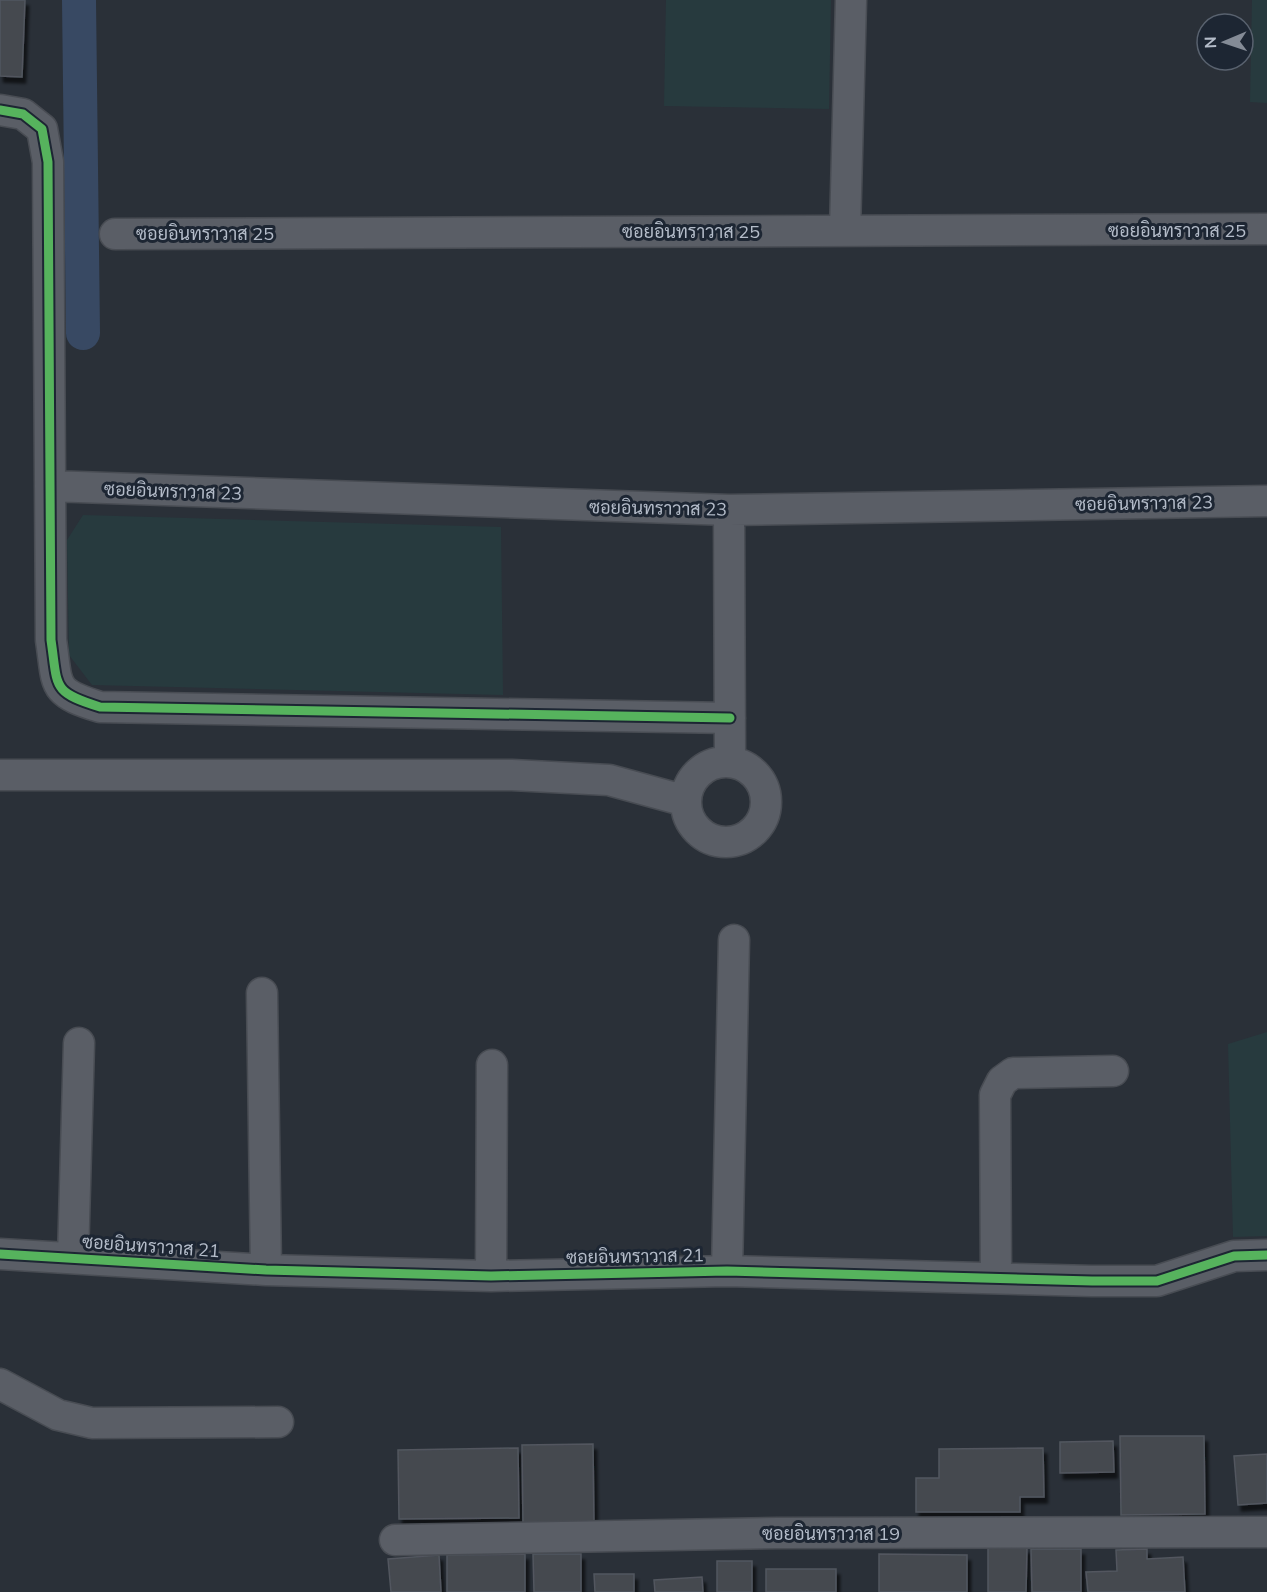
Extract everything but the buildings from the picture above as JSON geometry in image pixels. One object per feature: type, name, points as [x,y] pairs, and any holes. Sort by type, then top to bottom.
[{"type":"street","points":[[845,231],[850,0]]},
{"type":"street","points":[[0,110],[23,114],[42,129],[48,162],[51,640],[58,686],[69,698],[100,707],[730,718]]},
{"type":"street","name":"ซอยอินทราวาส 25","points":[[116,234],[1267,229]]},
{"type":"street","name":"ซอยอินทราวาส 23","points":[[50,486],[729,510],[1267,501]]},
{"type":"street","points":[[729,510],[730,762]]},
{"type":"street","points":[[730,762],[743,765],[754,773],[766,796],[766,810],[762,822],[753,832],[735,841],[715,842],[694,826],[687,814],[688,788],[705,767],[730,762]]},
{"type":"street","points":[[0,775],[512,775],[609,780],[686,801]]},
{"type":"street","points":[[727,1271],[734,940]]},
{"type":"street","points":[[262,993],[266,1270]]},
{"type":"street","points":[[73,1257],[79,1043]]},
{"type":"street","points":[[491,1276],[492,1065]]},
{"type":"street","points":[[996,1277],[995,1095],[1002,1081],[1013,1073],[1113,1071]]},
{"type":"street","name":"ซอยอินทราวาส 21","points":[[0,1254],[266,1270],[491,1276],[727,1271],[1157,1281],[1234,1256],[1267,1255]]},
{"type":"street","points":[[0,1384],[58,1415],[92,1423],[278,1422]]},
{"type":"street","name":"ซอยอินทราวาส 19","points":[[395,1540],[777,1533],[1267,1532]]},
{"type":"green space","points":[[666,0],[831,0],[829,109],[664,106]]},
{"type":"green space","points":[[1252,0],[1267,0],[1267,103],[1250,102],[1251,72],[1255,72],[1255,12],[1252,12]]},
{"type":"green space","points":[[83,515],[501,527],[503,695],[92,685],[69,655],[67,540]]},
{"type":"green space","points":[[1267,1032],[1267,1236],[1233,1237],[1228,1044]]},
{"type":"waterway","points":[[79,0],[83,333]]},
{"type":"cycle path","points":[[0,110],[23,114],[42,129],[48,162],[51,640],[57,678],[65,692],[100,707],[730,718]]},
{"type":"cycle path","points":[[0,1254],[266,1270],[491,1276],[727,1271],[1092,1281],[1157,1281],[1234,1256],[1267,1255]]}]
